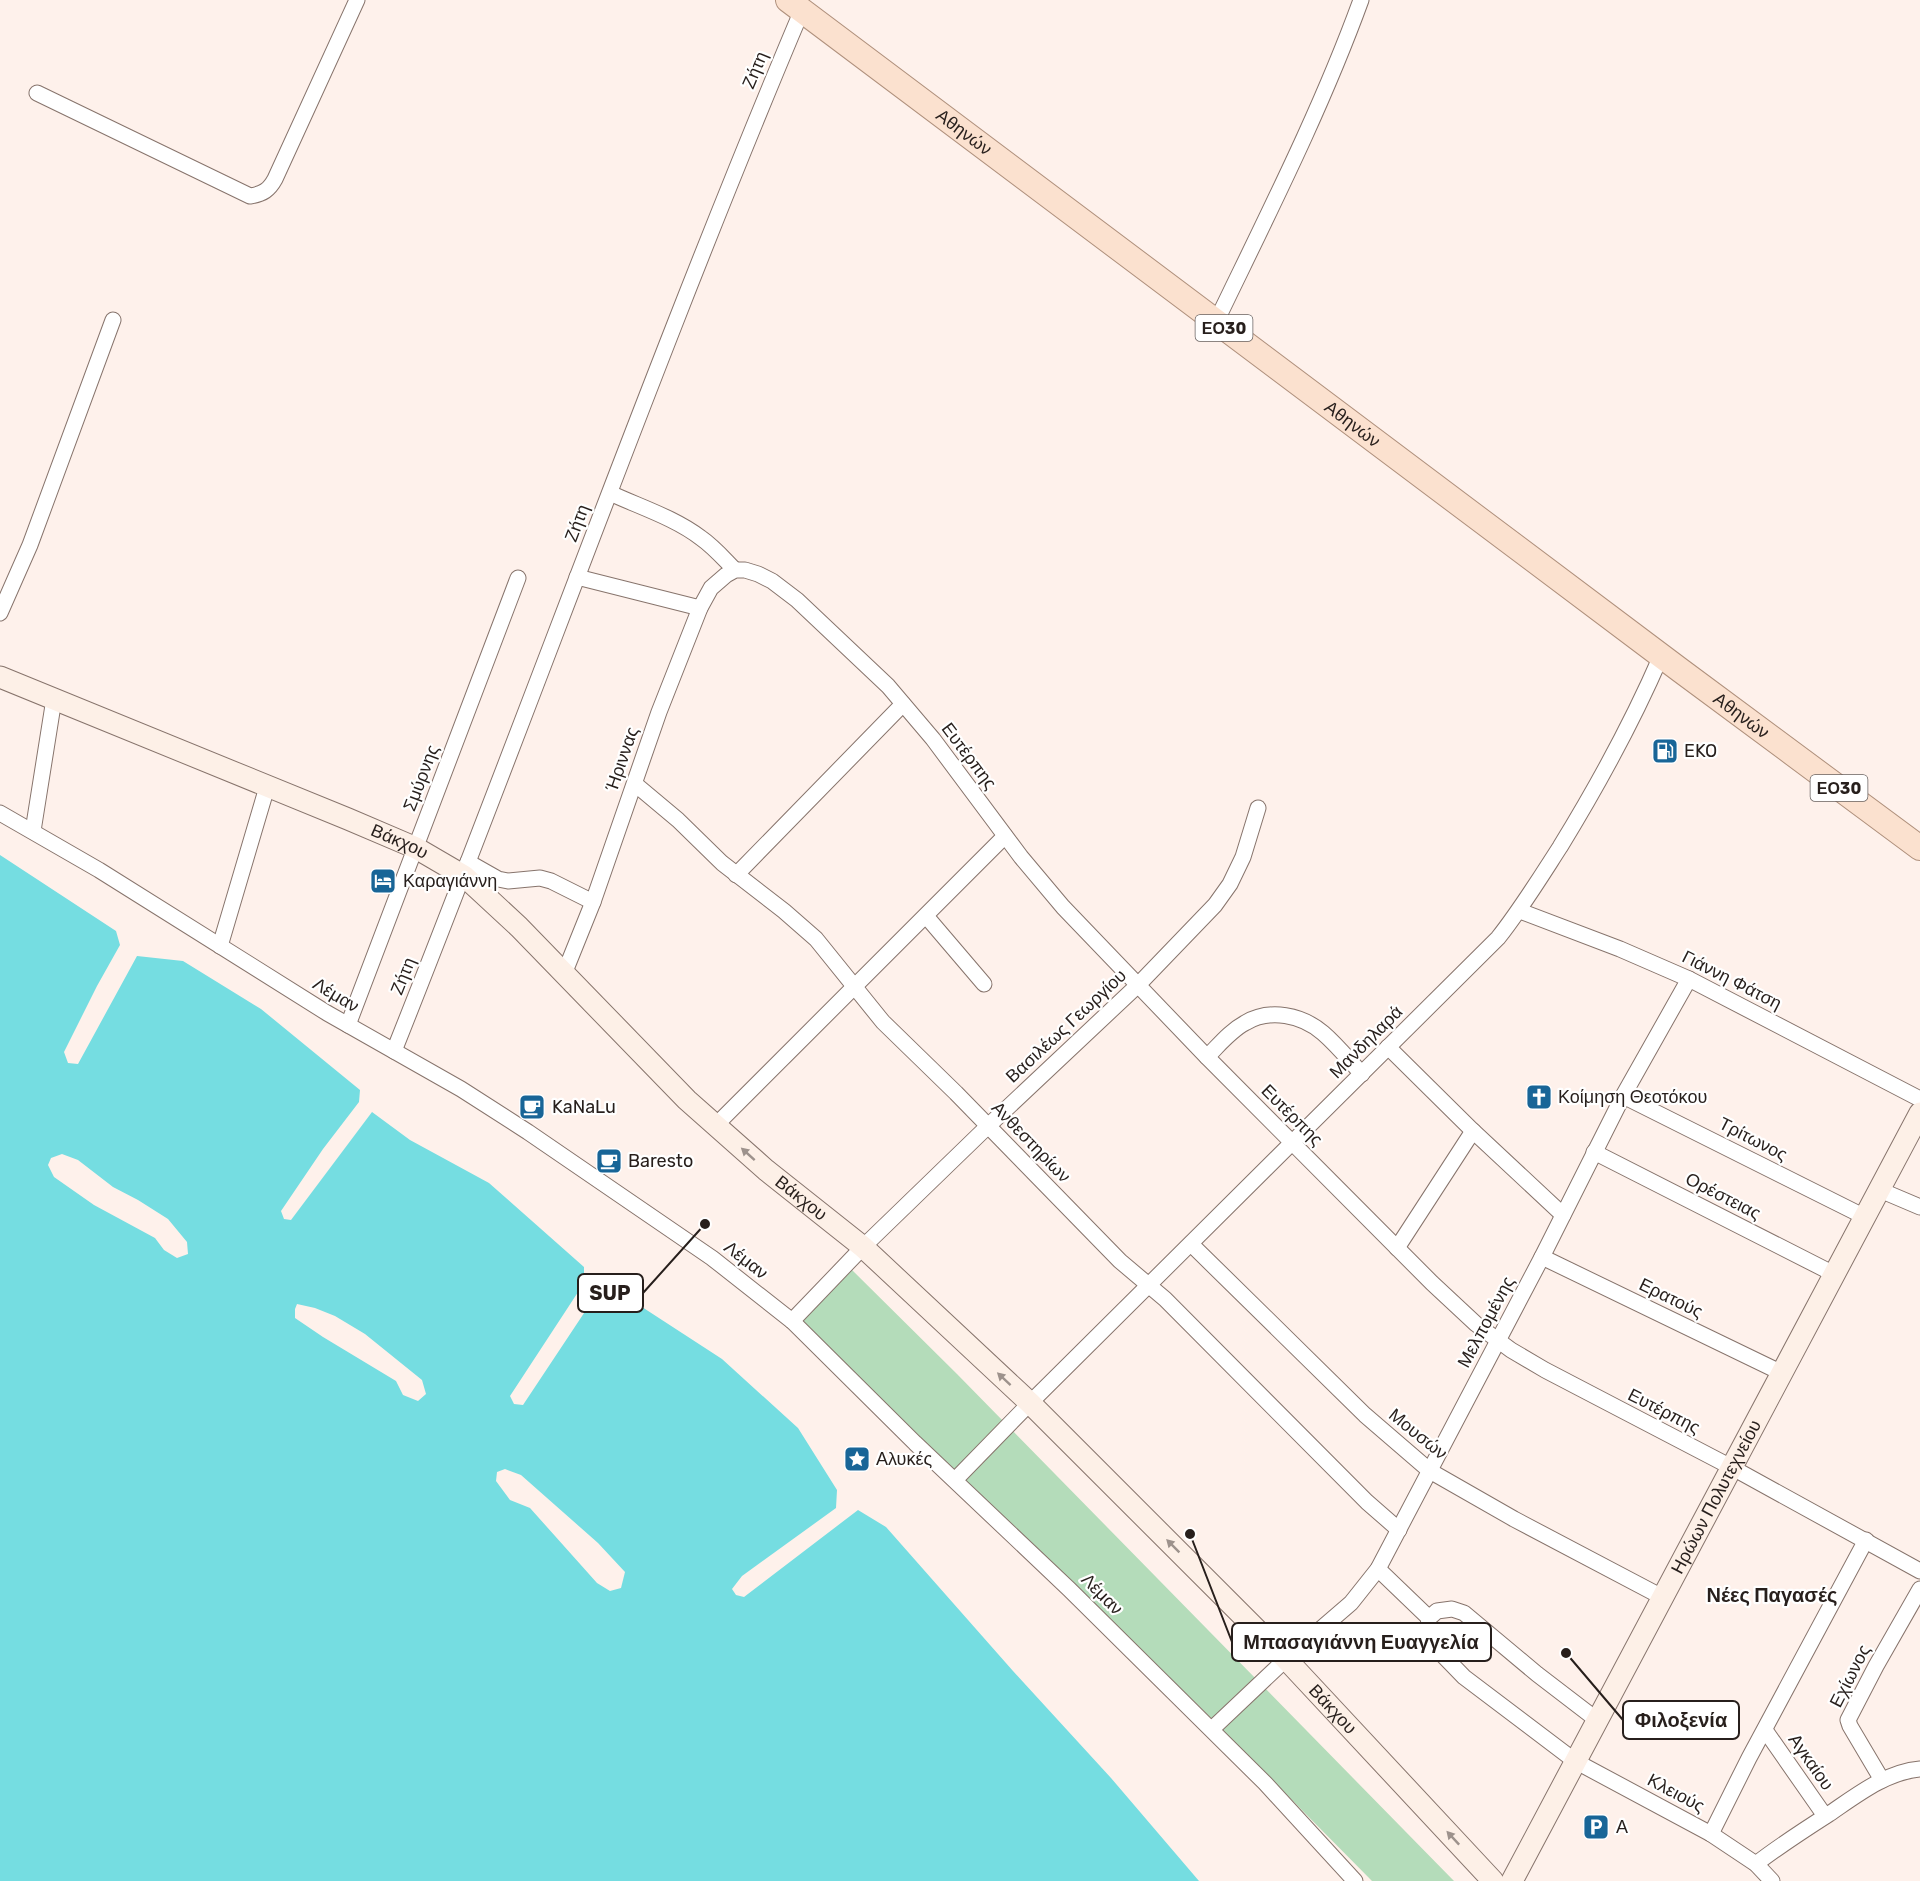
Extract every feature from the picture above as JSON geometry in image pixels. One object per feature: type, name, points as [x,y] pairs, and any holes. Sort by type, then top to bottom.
[{"type":"main road","name":"Αθηνών","points":[[795,5],[1920,848]]},
{"type":"street","points":[[37,93],[250,196],[261,195],[270,188],[286,158],[357,0]]},
{"type":"street","points":[[1216,322],[1281,187],[1346,42],[1361,0]]},
{"type":"street","name":"Ζήτη","points":[[394,1051],[466,869],[795,5]]},
{"type":"street","points":[[0,613],[5,589],[30,545],[113,320]]},
{"type":"street","points":[[610,493],[682,526],[700,537],[735,570]]},
{"type":"street","name":"Ήριννας","points":[[564,974],[593,902],[659,712],[700,608],[715,583],[735,570]]},
{"type":"street","name":"Ευτέρπης","points":[[735,570],[759,574],[772,581],[797,600],[882,681],[949,759],[1005,836],[1063,907],[1207,1057],[1447,1298],[1498,1341],[1554,1375],[1731,1467],[1920,1571]]},
{"type":"street","points":[[577,577],[700,608]]},
{"type":"street","name":"Σμύρνης","points":[[348,1024],[518,578]]},
{"type":"street","name":"Μανδηλαρά","points":[[955,1480],[1498,938],[1520,911],[1590,798],[1615,753],[1661,656]]},
{"type":"street","name":"Βάκχου","points":[[0,677],[466,869],[492,900],[687,1100],[766,1170],[863,1247],[1030,1403],[1286,1659],[1493,1881]]},
{"type":"street","points":[[33,831],[54,699]]},
{"type":"street","points":[[736,875],[903,704]]},
{"type":"street","name":"Ανθεστηρίων","points":[[634,784],[670,813],[736,875],[784,911],[816,939],[883,1022],[956,1093],[1120,1261],[1199,1332],[1367,1502],[1399,1530]]},
{"type":"street","points":[[220,946],[267,787]]},
{"type":"street","name":"Βασιλέως Γεωργίου","points":[[792,1322],[863,1247],[987,1126],[1138,986],[1222,897],[1244,857],[1258,807]]},
{"type":"street","name":"Λέμαν","points":[[0,813],[91,865],[348,1024],[461,1089],[712,1258],[792,1322],[1212,1729],[1355,1881]]},
{"type":"street","points":[[716,1125],[1005,836]]},
{"type":"street","points":[[466,869],[508,881],[540,878],[551,881],[593,902]]},
{"type":"street","name":"Γιάννη Φάτση","points":[[1520,911],[1620,949],[1689,979],[1920,1099]]},
{"type":"street","points":[[926,916],[984,984]]},
{"type":"street","name":"Μελπομένης","points":[[1212,1729],[1286,1659],[1351,1603],[1378,1569],[1542,1257],[1623,1096],[1689,979]]},
{"type":"street","points":[[1207,1057],[1227,1036],[1254,1018],[1291,1016],[1323,1033],[1362,1074]]},
{"type":"street","points":[[1388,1047],[1563,1215]]},
{"type":"street","name":"Τρίτωνος","points":[[1623,1096],[1865,1217]]},
{"type":"street","name":"Ηρώων Πολυτεχνείου","points":[[1512,1881],[1920,1113]]},
{"type":"street","points":[[1397,1248],[1473,1131]]},
{"type":"street","name":"Ορέστειας","points":[[1594,1152],[1834,1274]]},
{"type":"street","points":[[1880,1190],[1920,1207]]},
{"type":"street","name":"Μουσών","points":[[1191,1244],[1365,1415],[1430,1471],[1514,1519],[1662,1597]]},
{"type":"street","name":"Ερατούς","points":[[1542,1257],[1782,1373]]},
{"type":"street","points":[[1711,1834],[1743,1768],[1866,1540]]},
{"type":"street","points":[[1378,1569],[1429,1618],[1433,1613],[1444,1609],[1464,1613],[1537,1674],[1597,1719]]},
{"type":"street","name":"Εχίωνος","points":[[1882,1780],[1848,1720],[1920,1589]]},
{"type":"street","name":"Κλειούς","points":[[1429,1618],[1428,1631],[1433,1645],[1457,1671],[1575,1761],[1711,1834],[1755,1864],[1773,1881]]},
{"type":"street","name":"Αγκαίου","points":[[1765,1730],[1826,1816]]},
{"type":"street","points":[[1755,1864],[1882,1780],[1898,1773],[1920,1769]]},
{"type":"green space","points":[[851,1269],[957,1374],[1454,1881],[1372,1881],[1202,1709],[799,1321]]},
{"type":"water","points":[[0,855],[116,931],[120,945],[64,1052],[68,1063],[78,1064],[137,956],[183,961],[261,1009],[360,1090],[359,1102],[323,1149],[281,1211],[284,1219],[291,1220],[372,1112],[410,1140],[489,1183],[584,1267],[584,1283],[510,1396],[514,1404],[523,1405],[598,1292],[622,1294],[722,1359],[798,1428],[837,1490],[836,1508],[742,1576],[732,1589],[736,1595],[744,1597],[858,1510],[886,1527],[1111,1778],[1199,1881],[0,1881]]},
{"type":"pier","points":[[62,1154],[78,1160],[113,1187],[168,1219],[187,1242],[188,1254],[177,1258],[164,1250],[155,1238],[94,1205],[54,1177],[48,1165],[51,1158]]},
{"type":"pier","points":[[297,1304],[335,1316],[365,1334],[422,1380],[426,1394],[418,1401],[403,1395],[396,1381],[295,1318]]},
{"type":"pier","points":[[505,1469],[521,1475],[598,1543],[625,1572],[621,1588],[610,1591],[597,1583],[530,1508],[510,1500],[496,1481],[497,1472]]},
{"type":"place","name":"EKO","points":[[1665,751]]},
{"type":"place","name":"Καραγιάννη","points":[[383,881]]},
{"type":"place","name":"Κοίμηση Θεοτόκου","points":[[1539,1097]]},
{"type":"place","name":"KaNaLu","points":[[532,1107]]},
{"type":"place","name":"Baresto","points":[[609,1161]]},
{"type":"place","name":"SUP","points":[[705,1224]]},
{"type":"place","name":"Αλυκές","points":[[857,1459]]},
{"type":"place","name":"Μπασαγιάννη Ευαγγελία","points":[[1190,1534]]},
{"type":"place","name":"Φιλοξενία","points":[[1566,1653]]},
{"type":"place","name":"Α","points":[[1596,1827]]},
{"type":"district","name":"Νέες Παγασές","points":[[1772,1595]]}]
